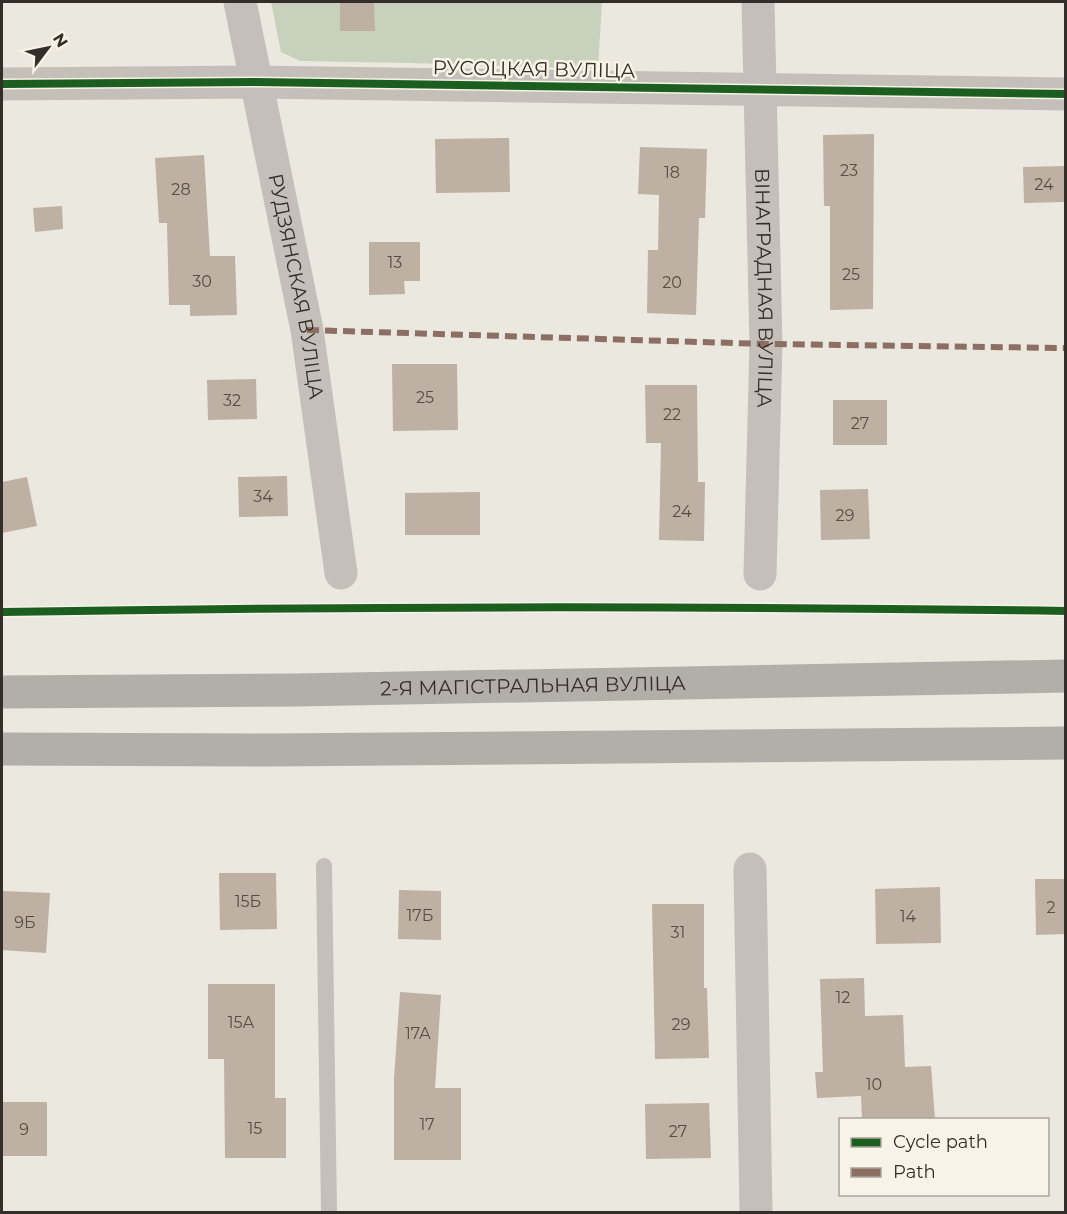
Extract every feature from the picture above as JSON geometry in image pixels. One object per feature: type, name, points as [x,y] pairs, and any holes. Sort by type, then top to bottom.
[{"type":"main road","name":"2-Я МАГІСТРАЛЬНАЯ ВУЛІЦА","points":[[2,692],[296,690],[1065,676]]},
{"type":"main road","points":[[2,750],[1063,744]]},
{"type":"street","name":"РУДЗЯНСКАЯ ВУЛІЦА","points":[[240,2],[307,330],[341,573]]},
{"type":"street","name":"ВІНАГРАДНАЯ ВУЛІЦА","points":[[758,2],[766,344],[760,574]]},
{"type":"street","name":"РУСОЦКАЯ ВУЛІЦА","points":[[2,84],[255,82],[1065,94]]},
{"type":"street","points":[[750,869],[756,1212]]},
{"type":"lane","points":[[324,866],[329,1212]]},
{"type":"green space","points":[[271,2],[340,2],[341,30],[374,30],[374,2],[602,2],[598,69],[300,61],[281,52]]},
{"type":"building","points":[[340,2],[374,2],[375,31],[340,31]]},
{"type":"building","points":[[874,134],[873,309],[830,310],[830,206],[824,206],[823,135]]},
{"type":"building","points":[[509,138],[510,192],[436,193],[435,139]]},
{"type":"building","points":[[640,147],[707,149],[705,218],[699,218],[696,315],[647,313],[648,250],[658,250],[659,195],[638,194]]},
{"type":"building","points":[[204,155],[210,256],[235,256],[237,315],[190,316],[190,305],[169,305],[167,223],[159,223],[155,158]]},
{"type":"building","points":[[1065,166],[1065,202],[1024,203],[1023,167]]},
{"type":"building","points":[[62,206],[63,229],[35,232],[33,208]]},
{"type":"building","points":[[369,242],[420,242],[420,281],[404,281],[405,294],[369,295]]},
{"type":"building","points":[[392,364],[457,364],[458,430],[393,431]]},
{"type":"building","points":[[256,379],[257,419],[208,420],[207,380]]},
{"type":"building","points":[[645,385],[697,385],[698,482],[705,482],[704,541],[659,540],[661,443],[646,443]]},
{"type":"building","points":[[833,400],[887,400],[887,445],[833,445]]},
{"type":"building","points":[[287,476],[288,516],[239,517],[238,477]]},
{"type":"building","points":[[27,477],[37,526],[2,533],[2,482]]},
{"type":"building","points":[[868,489],[870,539],[821,540],[820,490]]},
{"type":"building","points":[[480,492],[480,535],[405,535],[405,493]]},
{"type":"building","points":[[219,873],[276,873],[277,929],[220,930]]},
{"type":"building","points":[[1035,879],[1065,879],[1065,934],[1036,935]]},
{"type":"building","points":[[940,887],[941,943],[876,944],[875,889]]},
{"type":"building","points":[[399,890],[441,891],[441,940],[398,939]]},
{"type":"building","points":[[2,891],[50,893],[46,953],[2,950]]},
{"type":"building","points":[[652,904],[704,904],[704,988],[707,988],[709,1058],[655,1059]]},
{"type":"building","points":[[864,978],[865,1016],[903,1015],[905,1067],[931,1066],[935,1118],[862,1118],[861,1096],[817,1098],[815,1072],[823,1072],[820,979]]},
{"type":"building","points":[[208,984],[275,984],[275,1098],[286,1098],[286,1158],[225,1158],[224,1059],[208,1059]]},
{"type":"building","points":[[400,992],[441,995],[435,1088],[461,1088],[461,1160],[394,1160],[394,1079]]},
{"type":"building","points":[[2,1102],[47,1102],[47,1156],[2,1156]]},
{"type":"building","points":[[709,1103],[711,1158],[646,1159],[645,1104]]},
{"type":"marked path","points":[[307,330],[766,344],[1066,348]]},
{"type":"cycle path","points":[[2,84],[255,82],[1066,94]]},
{"type":"cycle path","points":[[2,612],[534,607],[1066,611]]}]
